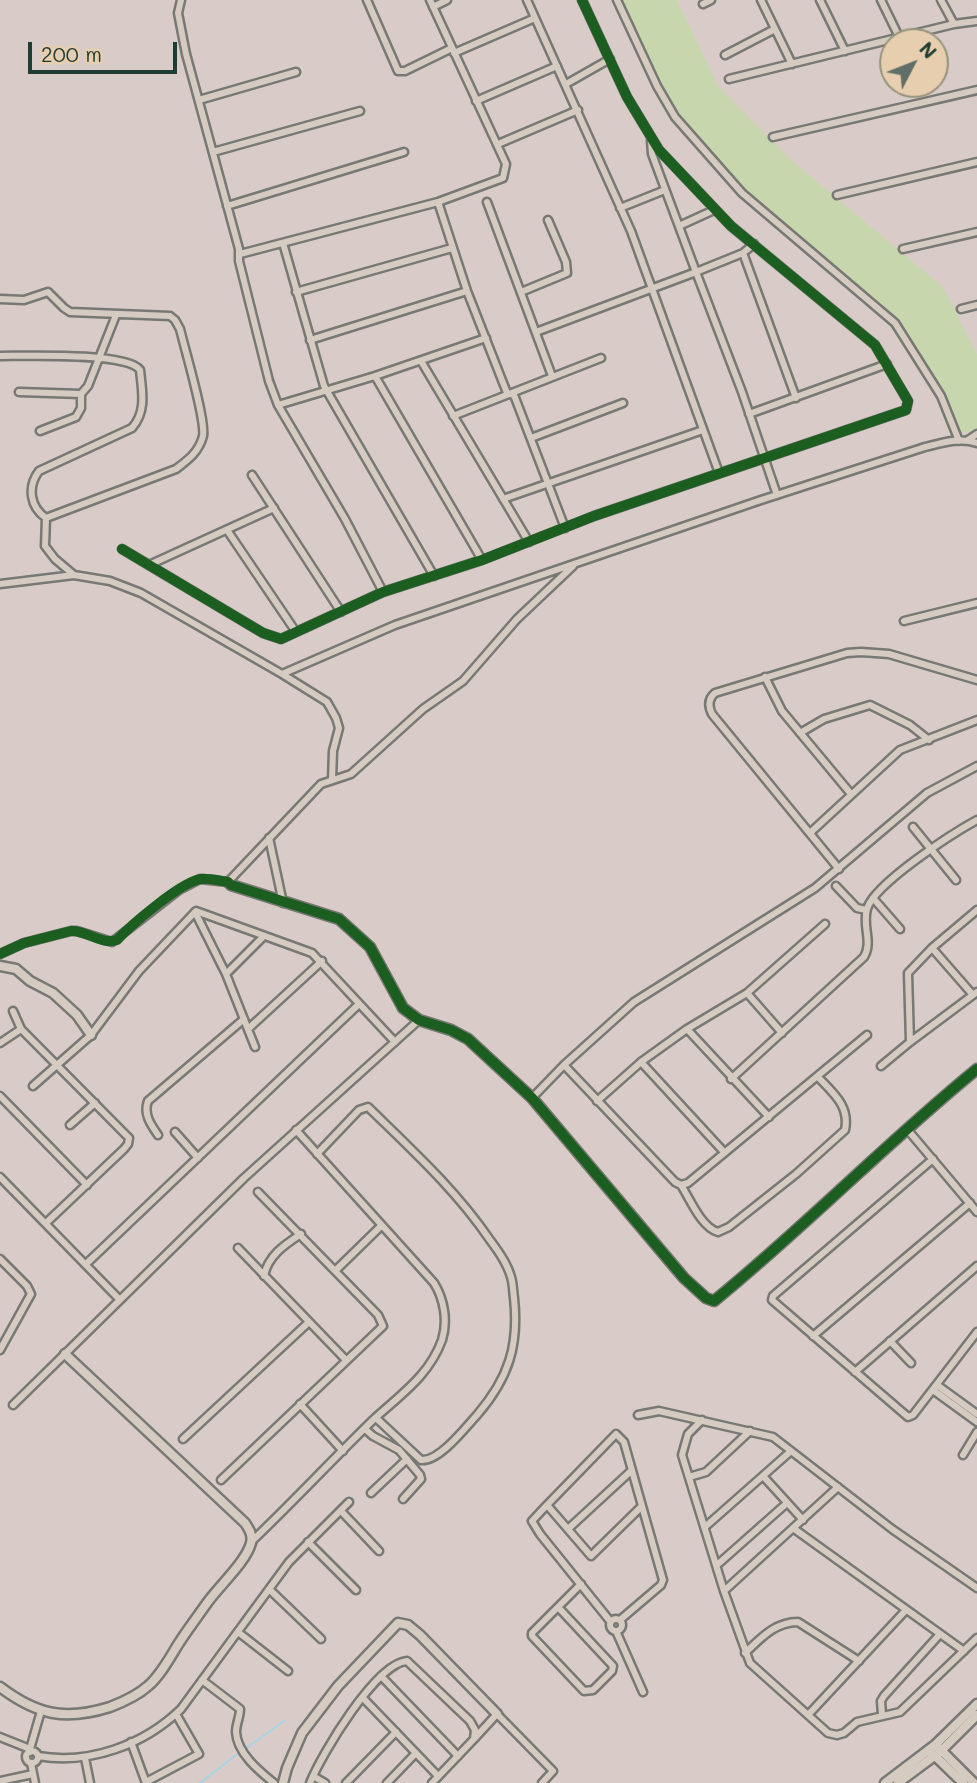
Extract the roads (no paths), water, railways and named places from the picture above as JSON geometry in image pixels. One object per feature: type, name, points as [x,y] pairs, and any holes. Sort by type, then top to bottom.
[{"type":"street","points":[[181,0],[178,13],[198,100],[240,254],[239,261],[269,381],[278,405],[345,519],[383,592]]},
{"type":"street","points":[[367,0],[398,71],[405,71],[535,18]]},
{"type":"street","points":[[240,254],[438,202],[503,178],[506,164],[498,144],[431,3],[447,0]]},
{"type":"street","points":[[527,0],[620,208],[719,473]]},
{"type":"street","points":[[122,549],[274,638],[281,639],[383,592],[482,560],[719,473],[903,413],[908,401],[875,345],[714,210],[659,150],[627,97],[582,0]]},
{"type":"street","points":[[617,0],[674,117],[742,193],[895,323],[941,396],[959,440]]},
{"type":"street","points":[[704,4],[711,0]]},
{"type":"street","points":[[761,0],[792,64]]},
{"type":"street","points":[[820,0],[845,51]]},
{"type":"street","points":[[881,0],[895,28]]},
{"type":"street","points":[[941,0],[954,24]]},
{"type":"street","points":[[940,28],[977,21]]},
{"type":"street","points":[[725,55],[775,29]]},
{"type":"street","points":[[729,79],[879,44]]},
{"type":"street","points":[[566,84],[610,60]]},
{"type":"street","points":[[476,101],[557,66]]},
{"type":"street","points":[[198,100],[296,72]]},
{"type":"street","points":[[773,137],[977,90]]},
{"type":"street","points":[[498,144],[578,110]]},
{"type":"street","points":[[213,152],[360,111]]},
{"type":"street","points":[[650,137],[652,154],[777,495]]},
{"type":"street","points":[[227,206],[404,152]]},
{"type":"street","points":[[838,195],[977,162]]},
{"type":"street","points":[[620,208],[665,190]]},
{"type":"street","points":[[438,202],[467,291],[506,393]]},
{"type":"street","points":[[487,202],[552,376]]},
{"type":"street","points":[[679,226],[714,210]]},
{"type":"street","points":[[521,292],[568,273],[548,220]]},
{"type":"street","points":[[903,248],[977,232]]},
{"type":"street","points":[[283,243],[321,379],[434,576]]},
{"type":"street","points":[[536,332],[696,272],[743,253],[754,244]]},
{"type":"street","points":[[296,292],[452,248]]},
{"type":"street","points":[[743,253],[796,398]]},
{"type":"street","points":[[310,340],[467,291]]},
{"type":"street","points":[[0,299],[29,300],[48,292],[70,312],[170,316],[180,330],[204,428],[198,449],[176,469],[46,518]]},
{"type":"street","points":[[961,309],[977,305]]},
{"type":"street","points":[[40,430],[76,417],[81,408],[81,394],[88,386],[116,315]]},
{"type":"street","points":[[278,405],[375,376],[486,338]]},
{"type":"street","points":[[0,356],[97,358],[137,366],[140,370],[143,404],[138,422],[125,433],[39,471],[32,479],[30,489],[37,512],[46,518]]},
{"type":"street","points":[[453,416],[601,358]]},
{"type":"street","points":[[421,361],[529,542]]},
{"type":"street","points":[[749,414],[887,364]]},
{"type":"street","points":[[375,376],[482,560]]},
{"type":"street","points":[[19,392],[81,394]]},
{"type":"street","points":[[506,393],[514,395],[565,528]]},
{"type":"street","points":[[531,438],[623,403]]},
{"type":"street","points":[[503,499],[703,430]]},
{"type":"street","points":[[968,440],[977,434]]},
{"type":"street","points":[[282,674],[395,625],[777,495],[925,447],[959,440],[977,443]]},
{"type":"street","points":[[252,475],[341,612]]},
{"type":"street","points":[[149,565],[274,508]]},
{"type":"street","points":[[46,518],[45,546],[55,559],[74,575]]},
{"type":"street","points":[[227,530],[296,632]]},
{"type":"street","points":[[228,882],[321,784],[345,777],[356,770],[423,709],[463,681],[517,619],[575,564]]},
{"type":"street","points":[[0,584],[74,575],[110,581],[141,593],[282,674],[327,702],[336,718],[339,728],[333,751],[331,780]]},
{"type":"street","points":[[904,621],[977,603]]},
{"type":"street","points":[[839,869],[709,708],[711,697],[715,693],[846,653],[874,652],[977,680]]},
{"type":"street","points":[[765,677],[782,711],[851,794]]},
{"type":"street","points":[[800,733],[824,719],[870,705],[910,725],[929,740]]},
{"type":"street","points":[[811,832],[900,750],[977,720]]},
{"type":"street","points":[[532,1098],[634,1002],[790,904],[839,869],[927,793],[977,766]]},
{"type":"street","points":[[732,1079],[864,957],[869,942],[866,910],[873,898],[931,849],[977,820]]},
{"type":"street","points":[[913,827],[956,880]]},
{"type":"street","points":[[269,838],[283,903]]},
{"type":"street","points":[[0,954],[24,943],[71,931],[112,942],[179,890],[200,878],[228,882],[283,903],[339,919],[370,947],[400,1006],[419,1020],[451,1030],[468,1039],[532,1098],[684,1278],[706,1298],[714,1301],[772,1254],[797,1228],[977,1069]]},
{"type":"street","points":[[836,886],[857,908],[866,910]]},
{"type":"street","points":[[873,898],[900,929]]},
{"type":"street","points":[[195,912],[312,953],[395,1042]]},
{"type":"street","points":[[195,912],[226,974],[255,1047]]},
{"type":"street","points":[[33,1086],[91,1035],[139,971],[195,912]]},
{"type":"street","points":[[910,1042],[908,973],[932,948],[975,915]]},
{"type":"street","points":[[597,1101],[640,1062],[687,1029],[747,993],[825,924]]},
{"type":"street","points":[[226,974],[264,936]]},
{"type":"street","points":[[881,1066],[975,993],[932,948]]},
{"type":"street","points":[[248,1029],[322,961]]},
{"type":"street","points":[[0,966],[16,968],[30,981],[53,993],[77,1015],[91,1035]]},
{"type":"street","points":[[747,993],[782,1033]]},
{"type":"street","points":[[86,1264],[359,1004]]},
{"type":"street","points":[[13,1011],[22,1029],[125,1133],[128,1144],[46,1223]]},
{"type":"street","points":[[158,1135],[147,1116],[148,1101],[244,1019]]},
{"type":"street","points":[[13,1405],[296,1130],[419,1020]]},
{"type":"street","points":[[0,1043],[22,1029]]},
{"type":"street","points":[[687,1029],[769,1118]]},
{"type":"street","points":[[681,1185],[688,1183],[769,1118],[867,1035]]},
{"type":"street","points":[[640,1062],[724,1152]]},
{"type":"street","points":[[564,1065],[674,1182],[681,1185],[706,1224],[718,1232],[729,1227],[796,1174],[845,1130],[847,1121],[842,1103],[818,1077]]},
{"type":"street","points":[[0,1096],[87,1185]]},
{"type":"street","points":[[71,1125],[95,1103]]},
{"type":"street","points":[[317,1154],[359,1110],[368,1107],[467,1207],[502,1257],[511,1277],[517,1321],[512,1355],[480,1412],[462,1431],[429,1461],[421,1460],[376,1418]]},
{"type":"street","points":[[907,1129],[977,1212]]},
{"type":"street","points":[[251,1542],[376,1418],[400,1398],[424,1371],[438,1348],[445,1323],[442,1300],[433,1283],[296,1130]]},
{"type":"street","points":[[175,1132],[198,1157]]},
{"type":"street","points":[[933,1159],[773,1296],[774,1303],[908,1417],[913,1415],[977,1332]]},
{"type":"street","points":[[0,1177],[120,1300]]},
{"type":"street","points":[[221,1480],[383,1326],[378,1315],[258,1192]]},
{"type":"street","points":[[813,1336],[970,1203]]},
{"type":"street","points":[[335,1270],[381,1226]]},
{"type":"street","points":[[264,1276],[276,1253],[301,1234]]},
{"type":"street","points":[[238,1248],[346,1360]]},
{"type":"street","points":[[0,1259],[32,1294],[0,1350]]},
{"type":"street","points":[[855,1372],[977,1266]]},
{"type":"street","points":[[183,1439],[309,1322]]},
{"type":"street","points":[[0,1336],[6,1342]]},
{"type":"street","points":[[890,1342],[911,1363]]},
{"type":"street","points":[[0,1687],[41,1711],[62,1715],[87,1713],[116,1705],[150,1685],[215,1593],[243,1559],[251,1542],[252,1535],[245,1523],[65,1353]]},
{"type":"street","points":[[935,1387],[977,1414]]},
{"type":"street","points":[[935,1387],[977,1422]]},
{"type":"street","points":[[300,1405],[343,1451]]},
{"type":"street","points":[[638,1415],[659,1411],[773,1437],[892,1529],[977,1588]]},
{"type":"street","points":[[702,1420],[688,1434],[682,1455],[723,1591],[745,1653],[750,1664],[828,1733],[844,1733],[857,1722],[900,1712],[908,1707],[977,1638]]},
{"type":"street","points":[[365,1429],[399,1450],[421,1477],[403,1499]]},
{"type":"street","points":[[689,1477],[706,1472],[750,1431]]},
{"type":"street","points":[[963,1455],[977,1432]]},
{"type":"street","points":[[620,1620],[661,1585],[663,1580],[624,1442],[616,1434],[532,1521],[610,1621],[610,1627],[615,1631],[643,1692]]},
{"type":"street","points":[[705,1527],[791,1451]]},
{"type":"street","points":[[371,1493],[407,1459]]},
{"type":"street","points":[[568,1530],[631,1471]]},
{"type":"street","points":[[763,1476],[803,1520]]},
{"type":"street","points":[[723,1591],[838,1487]]},
{"type":"street","points":[[0,1737],[38,1756],[64,1760],[85,1758],[131,1742],[155,1730],[176,1714],[289,1562],[349,1502]]},
{"type":"street","points":[[717,1564],[787,1503]]},
{"type":"street","points":[[547,1505],[591,1556],[642,1506]]},
{"type":"street","points":[[341,1511],[379,1551]]},
{"type":"street","points":[[793,1528],[964,1651]]},
{"type":"street","points":[[308,1542],[356,1590]]},
{"type":"street","points":[[558,1607],[613,1666],[612,1671],[588,1692],[584,1691],[532,1636],[532,1633],[558,1607],[581,1584]]},
{"type":"street","points":[[269,1589],[321,1639]]},
{"type":"street","points":[[808,1715],[906,1609]]},
{"type":"street","points":[[610,1621],[616,1618],[620,1620]]},
{"type":"street","points":[[615,1631],[621,1628],[620,1620]]},
{"type":"street","points":[[745,1653],[770,1630],[798,1622],[859,1661]]},
{"type":"street","points":[[283,1783],[302,1733],[338,1686],[398,1623],[408,1625],[420,1635],[553,1771],[542,1783]]},
{"type":"street","points":[[238,1632],[288,1671]]},
{"type":"street","points":[[882,1715],[881,1701],[884,1696],[940,1634]]},
{"type":"street","points":[[325,1783],[311,1780],[326,1751],[381,1676],[400,1661],[414,1665],[470,1721],[475,1730],[474,1739]]},
{"type":"street","points":[[381,1676],[458,1756]]},
{"type":"street","points":[[202,1681],[240,1709],[236,1730],[243,1750],[274,1783]]},
{"type":"street","points":[[363,1698],[439,1776]]},
{"type":"street","points":[[885,1783],[935,1750],[977,1704]]},
{"type":"street","points":[[35,1783],[31,1763],[26,1756],[41,1711]]},
{"type":"street","points":[[131,1742],[146,1783],[199,1754],[176,1714]]},
{"type":"street","points":[[432,1783],[498,1714]]},
{"type":"street","points":[[898,1783],[977,1715]]},
{"type":"street","points":[[346,1783],[396,1732]]},
{"type":"street","points":[[935,1750],[963,1783]]},
{"type":"street","points":[[935,1750],[974,1783]]},
{"type":"street","points":[[387,1783],[416,1753]]},
{"type":"street","points":[[31,1763],[36,1762],[38,1756]]},
{"type":"street","points":[[85,1758],[90,1783]]},
{"type":"street","points":[[0,1782],[33,1774]]},
{"type":"waterway","points":[[245,1749],[284,1721]]},
{"type":"waterway","points":[[200,1783],[240,1752]]}]
